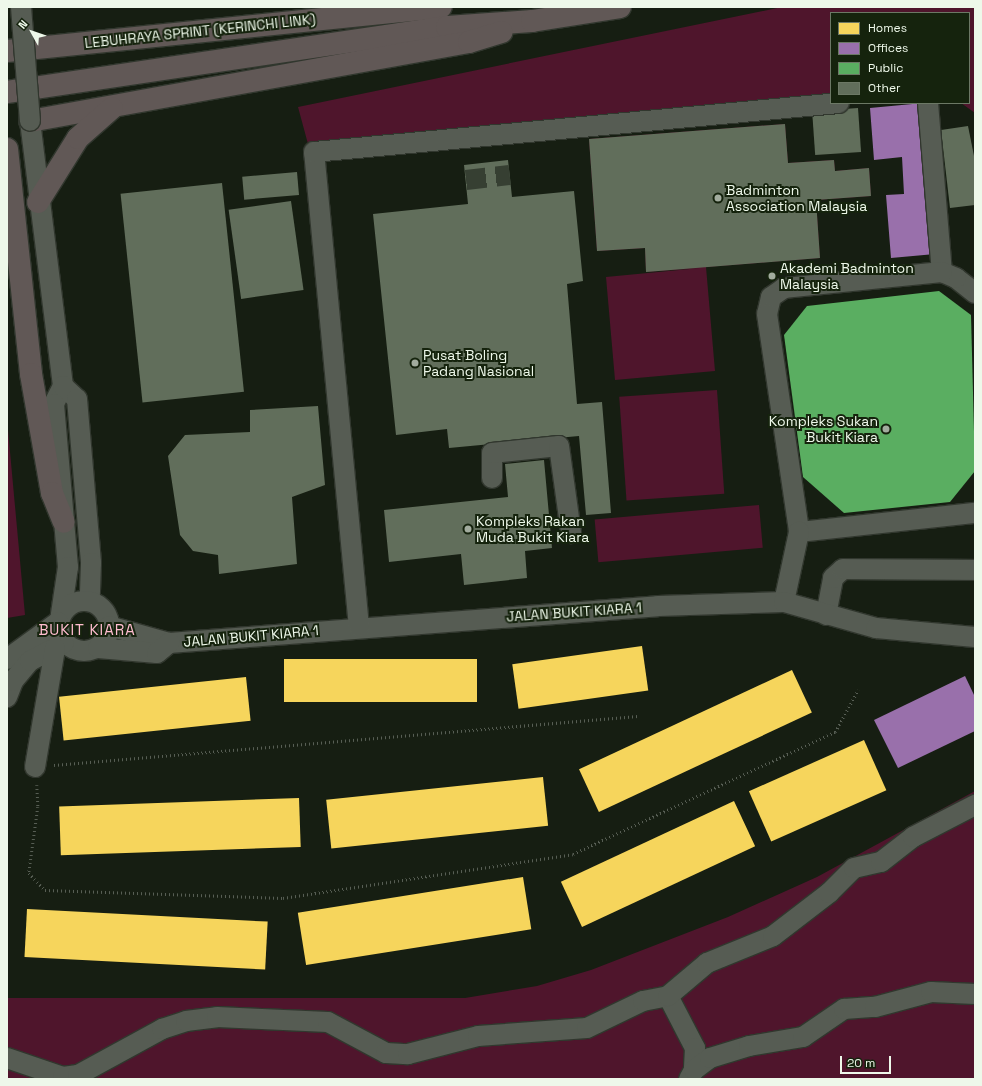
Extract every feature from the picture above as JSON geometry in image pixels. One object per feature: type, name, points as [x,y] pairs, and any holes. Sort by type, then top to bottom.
[{"type":"highway","name":"LEBUHRAYA SPRINT (KERINCHI LINK)","points":[[7,51],[441,7]]},
{"type":"highway","points":[[7,92],[447,27],[532,21],[620,7]]},
{"type":"highway","points":[[30,121],[112,108],[469,42],[532,21]]},
{"type":"highway","points":[[38,202],[78,138],[112,108]]},
{"type":"highway","points":[[7,149],[31,374],[52,492],[64,522]]},
{"type":"street","points":[[21,7],[38,202],[62,386],[54,404],[68,567],[60,618],[60,646],[35,767]]},
{"type":"street","points":[[359,627],[314,152],[830,104]]},
{"type":"street","points":[[928,104],[942,272]]},
{"type":"street","points":[[784,602],[800,532],[767,314],[771,297],[784,288],[942,272],[975,293]]},
{"type":"street","points":[[62,386],[77,399],[91,564],[90,601]]},
{"type":"street","points":[[492,478],[492,453],[559,446],[571,533]]},
{"type":"street","points":[[800,532],[975,513]]},
{"type":"street","points":[[826,615],[833,578],[843,568],[975,570]]},
{"type":"street","points":[[7,659],[60,618],[74,603],[90,601],[104,610],[109,626],[98,648],[76,651],[60,646],[30,661],[13,681],[7,697]]},
{"type":"street","name":"JALAN BUKIT KIARA 1","points":[[109,626],[169,643],[359,627],[658,606],[784,602],[876,628],[975,637]]},
{"type":"street","name":"JALAN BUKIT KIARA 1","points":[[98,648],[157,653],[169,643]]},
{"type":"street","points":[[7,1058],[63,1077],[78,1075],[162,1029],[186,1021],[217,1017],[328,1022],[386,1053],[408,1054],[478,1036],[587,1028],[642,1001],[668,996],[707,963],[773,936],[829,893],[854,868],[881,862],[913,836],[975,805]]},
{"type":"street","points":[[691,1074],[710,1058],[749,1046],[802,1037],[844,1009],[875,1007],[931,992],[975,994]]},
{"type":"street","points":[[668,996],[695,1048],[691,1074]]},
{"type":"path","points":[[638,716],[35,767],[38,806],[30,873],[46,890],[283,898],[573,854],[835,732],[858,690]]},
{"type":"shaded area","points":[[782,7],[975,7],[975,113],[962,104],[970,104],[970,12],[830,12],[830,100],[308,144],[298,107]]},
{"type":"shaded area","name":"Badminton Association Malaysia","points":[[785,124],[788,163],[834,160],[835,171],[869,168],[871,196],[816,200],[820,258],[706,267],[715,371],[615,380],[606,277],[700,268],[646,272],[645,248],[597,251],[589,139]]},
{"type":"shaded area","points":[[717,390],[724,494],[626,501],[619,397]]},
{"type":"shaded area","points":[[7,419],[25,615],[7,618]]},
{"type":"shaded area","points":[[759,505],[763,548],[598,562],[595,519]]},
{"type":"shaded area","points":[[975,791],[975,1079],[7,1079],[7,998],[465,998],[537,986],[591,970],[728,917],[817,877]]},
{"type":"building: Homes","points":[[642,646],[648,691],[519,709],[512,664]]},
{"type":"building: Homes","points":[[284,659],[477,659],[477,702],[284,702]]},
{"type":"building: Homes","points":[[792,670],[812,713],[599,812],[579,769]]},
{"type":"building: Homes","points":[[246,677],[251,721],[64,740],[59,697]]},
{"type":"building: Homes","points":[[864,740],[886,790],[771,841],[749,791]]},
{"type":"building: Homes","points":[[543,777],[548,826],[331,849],[326,800]]},
{"type":"building: Homes","points":[[299,798],[301,847],[61,855],[59,806]]},
{"type":"building: Homes","points":[[734,801],[755,846],[582,927],[561,882]]},
{"type":"building: Homes","points":[[523,877],[531,929],[306,965],[298,913]]},
{"type":"building: Homes","points":[[27,909],[268,922],[265,970],[24,957]]},
{"type":"building: Offices","name":"Badminton Association Malaysia","points":[[923,104],[935,254],[891,258],[886,195],[904,194],[902,157],[874,160],[870,108]]},
{"type":"building: Offices","points":[[965,676],[975,697],[975,731],[898,768],[874,720]]},
{"type":"building: Public","name":"Kompleks Sukan Bukit Kiara","points":[[939,291],[971,315],[975,471],[950,502],[844,513],[803,477],[784,335],[807,306]]},
{"type":"building: Other","name":"Badminton Association Malaysia","points":[[858,108],[861,152],[815,155],[812,111]]},
{"type":"building: Other","name":"Badminton Association Malaysia","points":[[785,124],[788,163],[834,160],[835,171],[869,168],[871,196],[816,200],[820,258],[646,272],[645,248],[597,251],[589,139]]},
{"type":"building: Other","points":[[968,126],[975,161],[975,205],[950,208],[941,130]]},
{"type":"building: Other","points":[[508,160],[512,197],[574,191],[583,281],[567,284],[577,404],[602,402],[611,513],[586,515],[579,436],[449,448],[447,429],[396,435],[373,214],[468,204],[464,165]]},
{"type":"building: Other","points":[[297,172],[299,195],[244,200],[242,177]]},
{"type":"building: Other","points":[[222,183],[244,392],[143,403],[121,194]]},
{"type":"building: Other","points":[[291,201],[304,290],[241,299],[229,210]]},
{"type":"building: Other","points":[[318,406],[325,485],[292,497],[297,564],[219,574],[218,555],[193,551],[180,535],[168,456],[185,435],[250,432],[250,410]]},
{"type":"building: Other","name":"Kompleks Rakan Muda Bukit Kiara","points":[[544,460],[552,548],[525,551],[527,578],[464,585],[461,554],[389,562],[384,510],[508,497],[505,464]]},
{"type":"tunnel","points":[[466,180],[510,175]]},
{"type":"place","name":"Badminton Association Malaysia","points":[[718,198]]},
{"type":"place","name":"Akademi Badminton Malaysia","points":[[772,276]]},
{"type":"place","name":"Pusat Boling Padang Nasional","points":[[415,363]]},
{"type":"place","name":"Kompleks Sukan Bukit Kiara","points":[[886,429]]},
{"type":"place","name":"Kompleks Rakan Muda Bukit Kiara","points":[[468,529]]},
{"type":"district","name":"BUKIT KIARA","points":[[87,630]]}]
